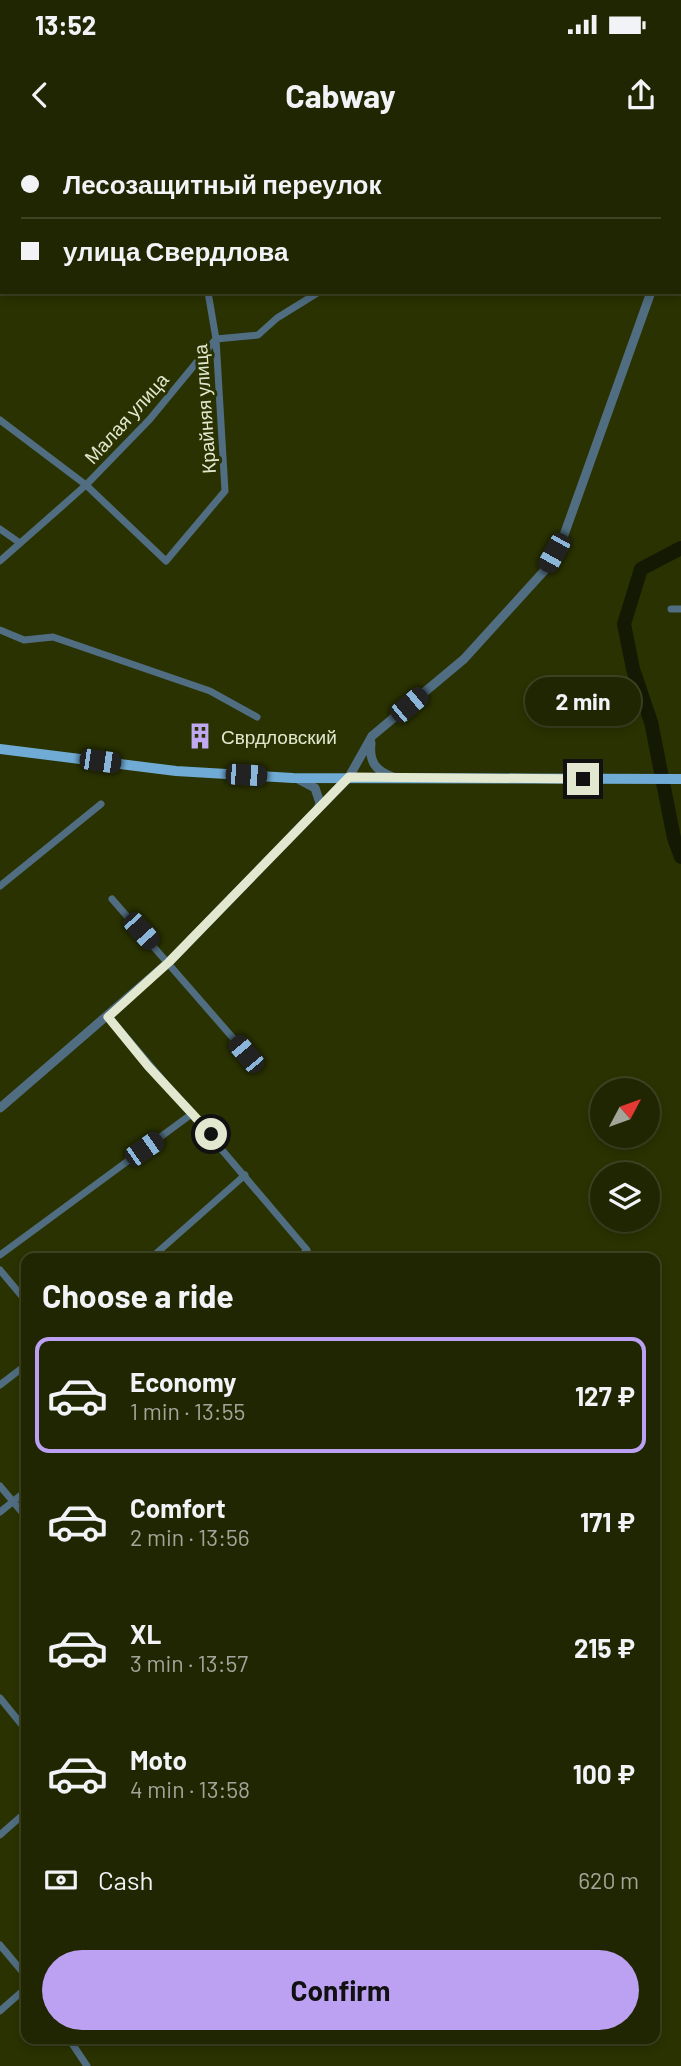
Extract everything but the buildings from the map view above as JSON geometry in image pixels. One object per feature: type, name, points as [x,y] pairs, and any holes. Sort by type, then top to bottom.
[{"type":"main road","points":[[0,749],[176,771],[293,778],[681,779]]},
{"type":"street","name":"Крайняя улица","points":[[86,485],[166,561],[225,491],[216,339],[208,294]]},
{"type":"street","points":[[216,339],[258,335],[277,318],[316,294]]},
{"type":"street","points":[[0,1108],[169,962],[349,777],[372,736],[464,659],[544,571],[564,535],[650,294]]},
{"type":"street","name":"Малая улица","points":[[0,561],[86,485],[150,419],[216,339]]},
{"type":"street","name":"Малая улица","points":[[0,420],[86,485]]},
{"type":"street","points":[[0,529],[20,543]]},
{"type":"street","points":[[671,609],[681,609]]},
{"type":"street","points":[[0,631],[24,640],[53,637],[211,691],[257,717]]},
{"type":"street","points":[[372,736],[371,760],[377,769],[398,778]]},
{"type":"street","points":[[293,778],[307,781],[315,788],[320,803],[317,811]]},
{"type":"street","points":[[0,886],[101,804]]},
{"type":"street","points":[[112,899],[246,1054]]},
{"type":"street","points":[[108,1017],[245,1175],[307,1250],[304,1253]]},
{"type":"street","points":[[0,1255],[193,1114]]},
{"type":"street","points":[[156,1253],[245,1175]]},
{"type":"street","points":[[0,1270],[21,1295]]},
{"type":"street","points":[[0,1385],[21,1369]]},
{"type":"street","points":[[0,1486],[21,1511]]},
{"type":"street","points":[[0,1512],[21,1495]]},
{"type":"street","points":[[0,1698],[21,1724]]},
{"type":"street","points":[[0,1835],[21,1816]]},
{"type":"street","points":[[0,1945],[21,1970]]},
{"type":"street","points":[[0,2011],[21,1992]]},
{"type":"street","points":[[73,2044],[88,2066]]},
{"type":"waterway","points":[[681,548],[641,569],[624,624],[633,669],[651,722],[674,838],[681,857]]},
{"type":"place","name":"Сврдловский","points":[[200,736]]},
{"type":"route","points":[[211,1134],[148,1066],[108,1017],[169,962],[349,777],[583,779]]}]
